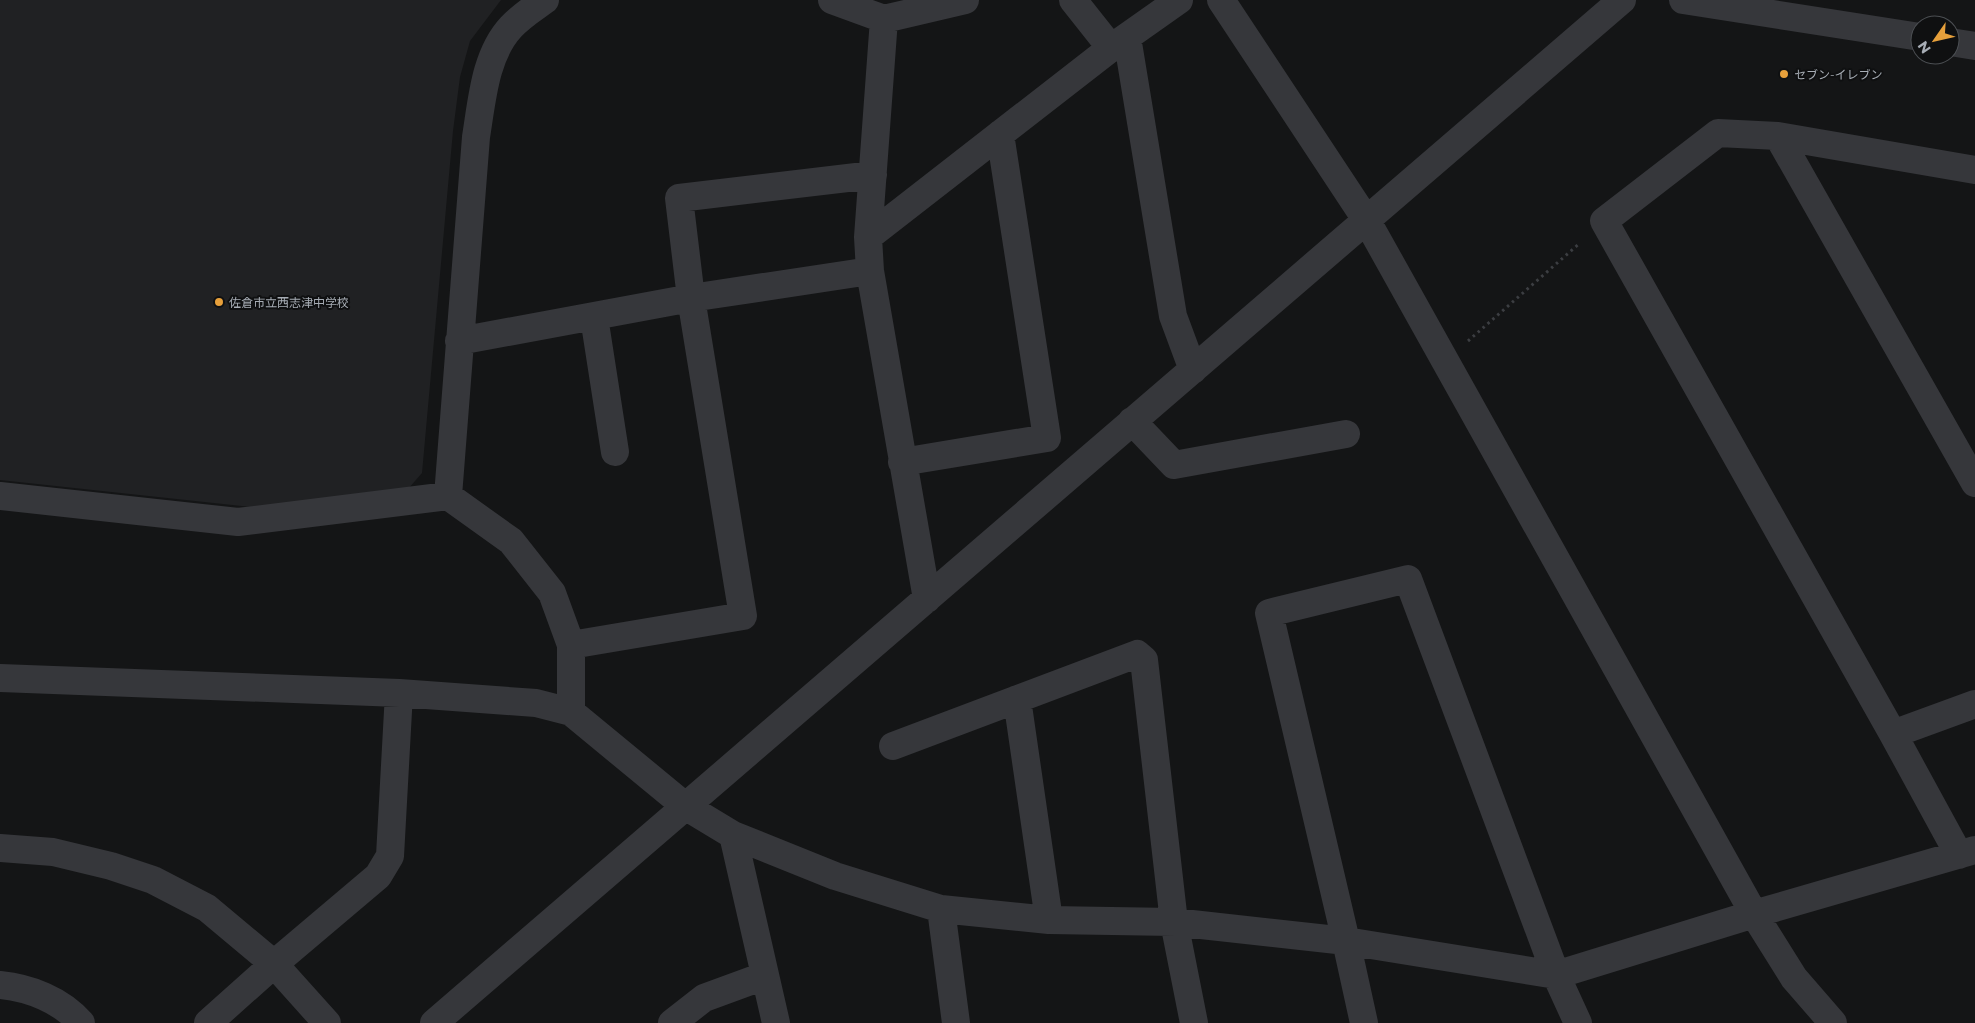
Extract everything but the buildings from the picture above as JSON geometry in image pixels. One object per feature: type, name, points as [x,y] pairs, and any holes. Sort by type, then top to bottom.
[{"type":"street","points":[[448,496],[476,136],[486,81],[494,54],[511,27],[545,0]]},
{"type":"street","points":[[832,0],[884,19],[966,0]]},
{"type":"street","points":[[1073,0],[1119,43],[1173,316],[1193,370]]},
{"type":"street","points":[[868,238],[1000,134],[1119,43],[1179,0]]},
{"type":"street","points":[[1221,0],[1367,221],[1754,914],[1794,978],[1833,1023]]},
{"type":"street","points":[[434,1023],[1622,0]]},
{"type":"street","points":[[1683,0],[1910,36]]},
{"type":"street","points":[[884,19],[868,238],[870,272],[927,599]]},
{"type":"street","points":[[1960,44],[1975,46]]},
{"type":"street","points":[[0,678],[399,693],[536,703],[571,712],[684,806],[733,835],[835,876],[941,910],[1049,920],[1174,922],[1346,941],[1556,975],[1754,914],[1967,853],[1894,734],[1604,221],[1718,133],[1778,136],[1975,170]]},
{"type":"street","points":[[902,462],[1047,438],[1000,134]]},
{"type":"street","points":[[1778,136],[1975,484]]},
{"type":"street","points":[[571,645],[743,616],[691,298],[679,198],[873,175]]},
{"type":"street","points":[[459,341],[691,298],[870,272]]},
{"type":"street","points":[[594,317],[615,452]]},
{"type":"street","points":[[1132,421],[1174,465],[1346,434]]},
{"type":"street","points":[[0,496],[238,522],[448,496],[511,541],[552,593],[571,645],[571,712]]},
{"type":"street","points":[[1364,1023],[1269,613],[1408,579],[1556,975],[1578,1023]]},
{"type":"street","points":[[893,746],[1138,654],[1144,660],[1174,922],[1194,1023]]},
{"type":"street","points":[[208,1023],[378,876],[390,856],[399,693]]},
{"type":"street","points":[[1017,699],[1049,920]]},
{"type":"street","points":[[1894,734],[1975,704]]},
{"type":"street","points":[[733,835],[776,1023]]},
{"type":"street","points":[[0,848],[53,852],[111,866],[153,880],[207,908],[274,964],[327,1023]]},
{"type":"street","points":[[941,910],[956,1023]]},
{"type":"street","points":[[672,1023],[704,998],[764,976]]},
{"type":"street","points":[[0,985],[19,987],[52,1000],[81,1023]]},
{"type":"path","points":[[1445,361],[1604,221]]},
{"type":"shaded area","name":"佐倉市立西志津中学校","points":[[0,0],[501,0],[470,41],[460,77],[453,131],[422,473],[408,489],[251,507],[0,480]]},
{"type":"place","name":"セブン-イレブン","points":[[1784,74]]},
{"type":"place","name":"佐倉市立西志津中学校","points":[[219,302]]}]
